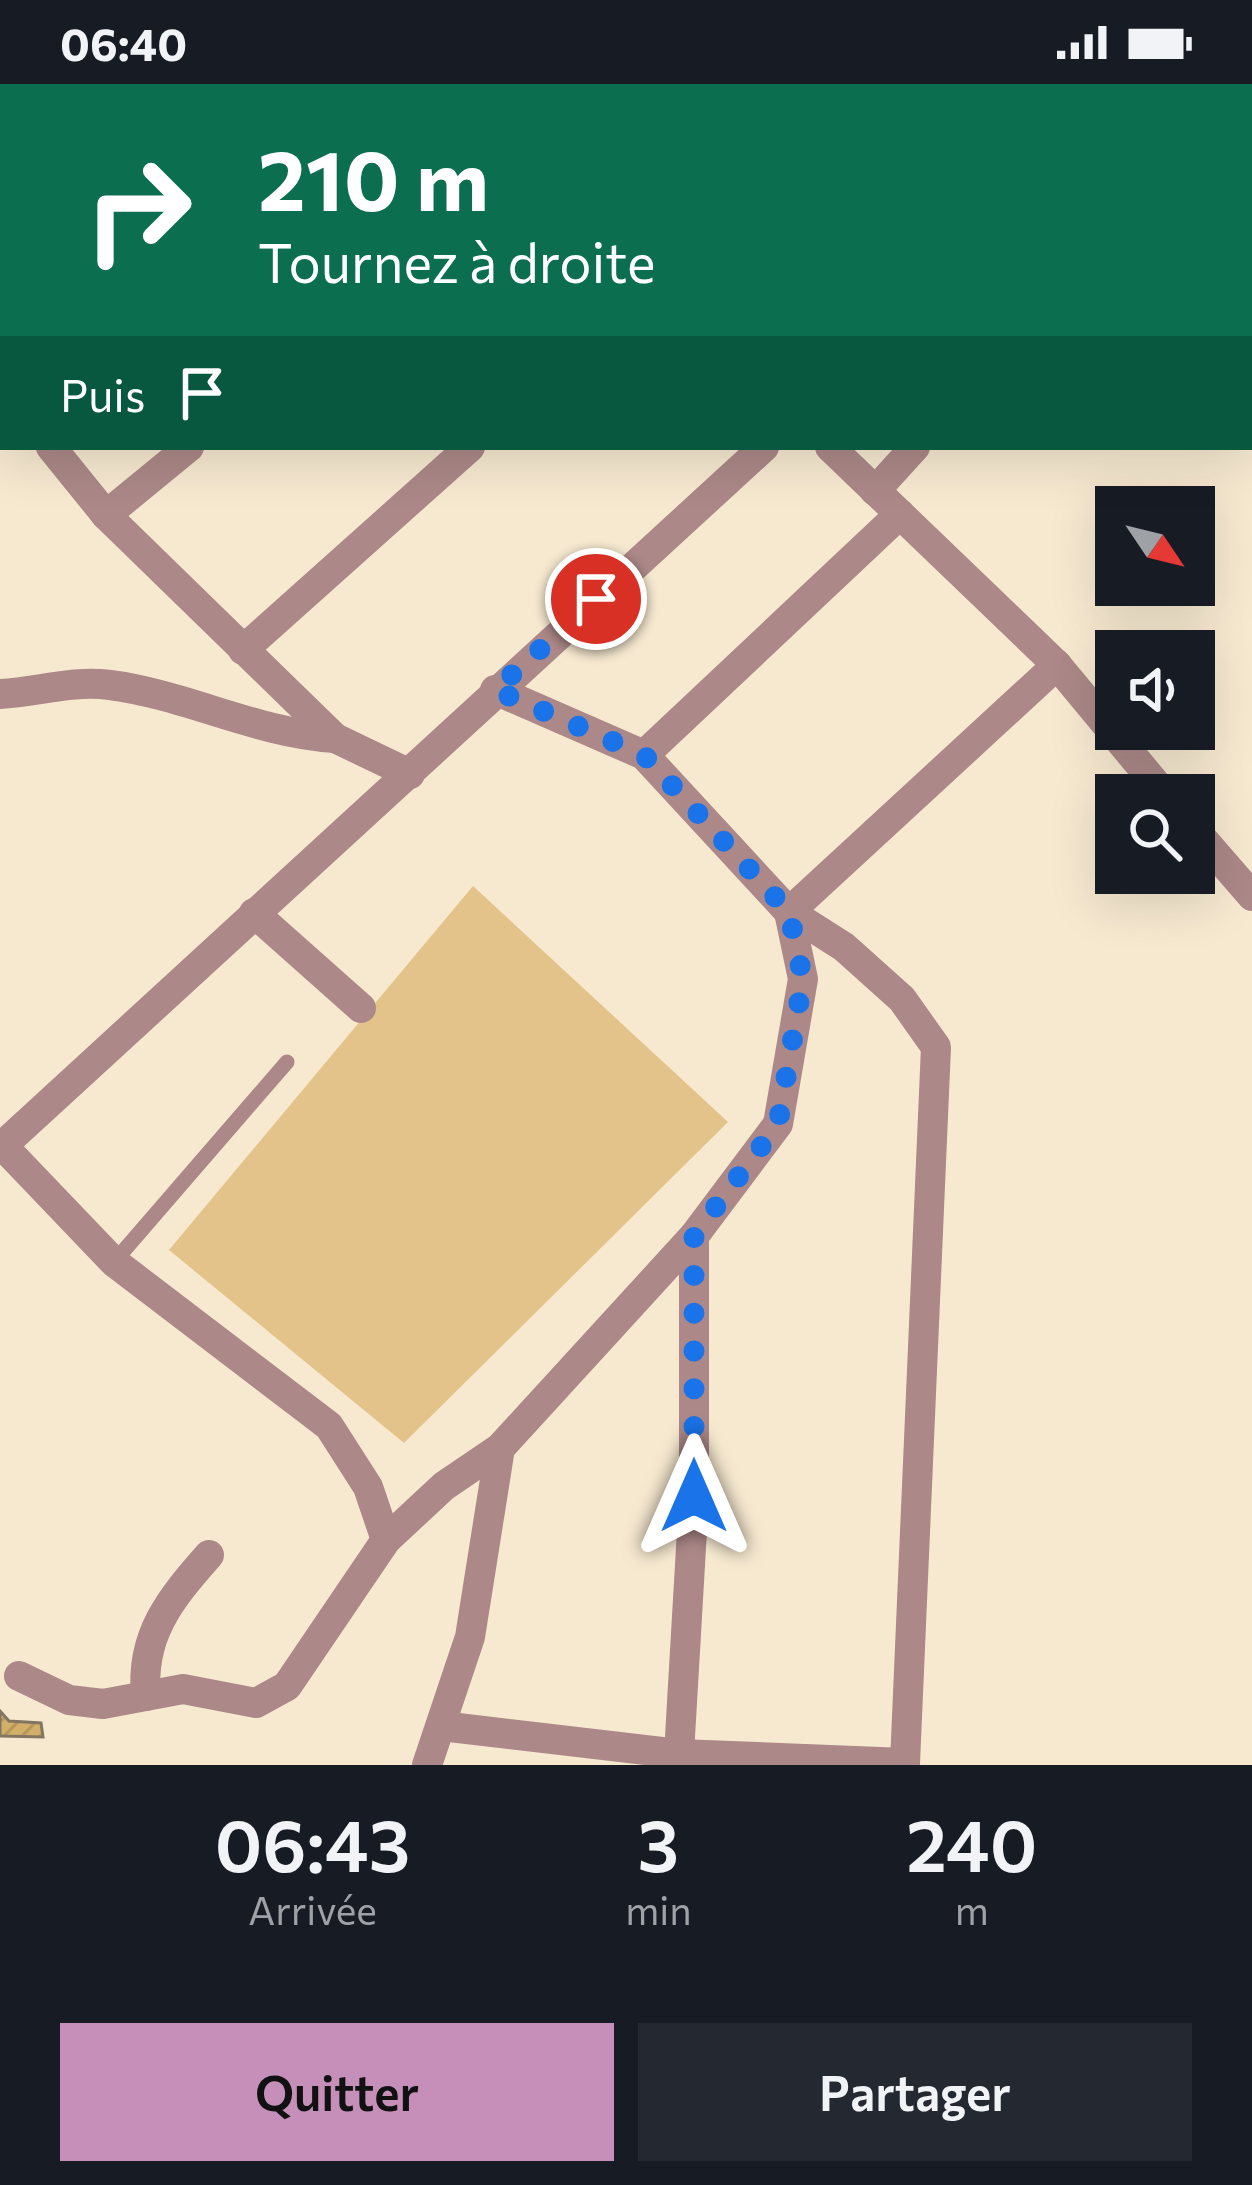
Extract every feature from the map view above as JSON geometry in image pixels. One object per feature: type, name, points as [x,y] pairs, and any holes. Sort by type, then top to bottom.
[{"type":"street","points":[[53,450],[106,515],[334,738],[410,774]]},
{"type":"street","points":[[106,515],[185,450]]},
{"type":"street","points":[[243,650],[467,450]]},
{"type":"street","points":[[386,1540],[368,1487],[329,1426],[114,1262],[5,1134],[410,774],[495,690],[761,450]]},
{"type":"street","points":[[833,450],[1057,665],[1148,774]]},
{"type":"street","points":[[875,490],[912,450]]},
{"type":"street","points":[[644,755],[900,514]]},
{"type":"street","points":[[789,912],[1057,665]]},
{"type":"street","points":[[0,694],[74,682],[115,686],[289,736],[334,738]]},
{"type":"street","points":[[441,1726],[679,1754],[905,1763],[936,1047],[902,999],[844,947],[789,912],[644,755],[495,690]]},
{"type":"street","points":[[1215,853],[1252,896]]},
{"type":"street","points":[[20,1676],[68,1700],[103,1704],[183,1689],[256,1703],[287,1686],[386,1540],[444,1486],[500,1448],[694,1236],[778,1124],[803,979],[789,912]]},
{"type":"street","points":[[254,913],[361,1008]]},
{"type":"street","points":[[679,1754],[694,1496],[694,1236]]},
{"type":"street","points":[[427,1765],[470,1636],[500,1448]]},
{"type":"street","points":[[146,1696],[144,1657],[173,1595],[209,1555]]},
{"type":"lane","points":[[114,1262],[287,1062]]},
{"type":"shaded area","points":[[473,886],[728,1122],[404,1443],[169,1250]]},
{"type":"building","points":[[0,1711],[9,1721],[41,1723],[43,1737],[0,1736]]},
{"type":"route","points":[[596,599],[495,690],[644,755],[789,912],[803,979],[778,1124],[694,1236],[694,1496]]}]
